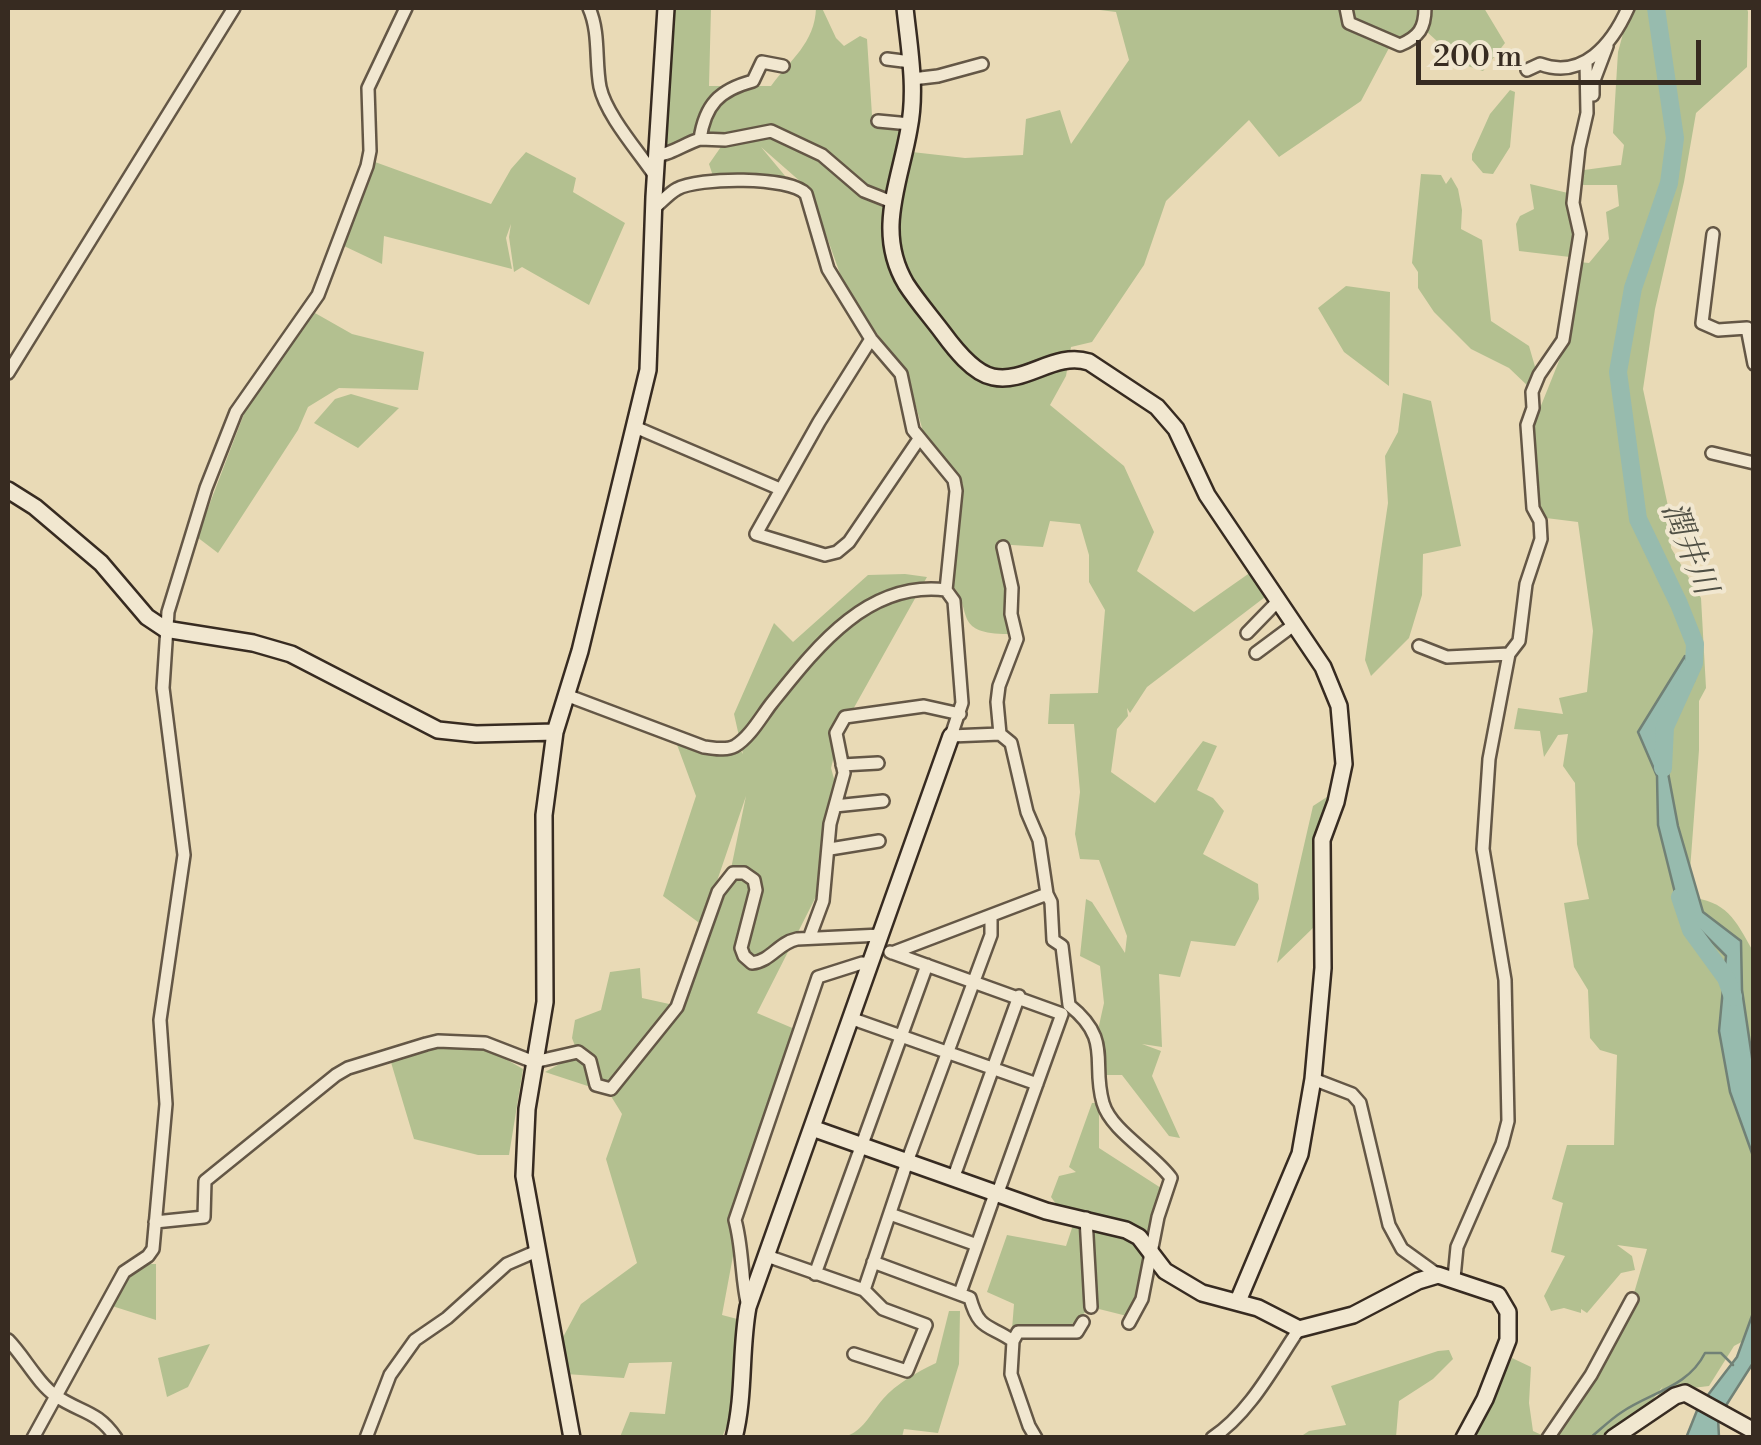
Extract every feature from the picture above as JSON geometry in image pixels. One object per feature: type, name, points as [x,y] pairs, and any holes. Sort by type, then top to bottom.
[{"type":"street","points":[[8,373],[234,8]]},
{"type":"street","points":[[33,1438],[124,1272],[153,1249],[166,1104],[160,1020],[184,839],[163,688],[165,629],[206,488],[236,412],[318,295],[367,166],[368,88],[406,8]]},
{"type":"street","points":[[590,8],[606,102],[655,176]]},
{"type":"street","points":[[572,1438],[524,1176],[527,1109],[545,1002],[543,841],[556,732],[635,427],[651,343],[655,176],[666,8]]},
{"type":"street","points":[[906,8],[912,79],[910,124],[892,202],[890,239],[906,283],[951,344],[976,369],[993,378],[1078,358],[1156,407],[1176,429],[1207,496],[1334,686],[1344,750],[1336,802],[1321,852],[1323,968],[1313,1079],[1300,1154],[1238,1301]]},
{"type":"street","points":[[1346,8],[1349,22],[1400,45],[1413,40],[1422,30],[1425,8]]},
{"type":"street","points":[[1593,128],[1593,84],[1609,42],[1628,8]]},
{"type":"street","points":[[1526,70],[1540,64],[1558,70],[1586,62],[1609,42]]},
{"type":"street","points":[[887,60],[910,62]]},
{"type":"street","points":[[700,140],[704,114],[729,87],[753,81],[762,62],[783,66]]},
{"type":"street","points":[[1446,1277],[1508,1121],[1505,980],[1483,849],[1489,759],[1508,654],[1519,641],[1526,584],[1540,539],[1540,521],[1532,508],[1527,425],[1539,375],[1563,340],[1580,234],[1574,203],[1587,113],[1586,62]]},
{"type":"street","points":[[912,79],[982,64]]},
{"type":"street","points":[[878,121],[910,124]]},
{"type":"street","points":[[656,155],[700,140],[726,140],[771,130],[822,155],[864,191],[892,202]]},
{"type":"street","points":[[654,209],[679,187],[751,180],[799,186],[806,194],[828,269],[871,339],[901,374],[913,430],[954,480],[956,492],[946,590],[954,602],[960,714],[883,945],[870,964],[748,1307],[743,1332],[741,1401],[734,1438]]},
{"type":"street","points":[[1714,234],[1702,323],[1718,330],[1747,328],[1754,364]]},
{"type":"street","points":[[871,339],[756,534],[825,555],[836,552],[849,542],[918,439]]},
{"type":"street","points":[[635,427],[780,489]]},
{"type":"street","points":[[1712,453],[1754,463]]},
{"type":"street","points":[[8,490],[36,507],[101,563],[147,617],[165,629],[253,643],[292,654],[438,730],[476,734],[556,732]]},
{"type":"street","points":[[1000,734],[996,702],[1017,640],[1003,547]]},
{"type":"street","points":[[566,695],[704,747],[725,750],[746,735],[803,664],[862,608],[877,599],[946,590]]},
{"type":"street","points":[[1247,633],[1279,600]]},
{"type":"street","points":[[1256,653],[1295,624]]},
{"type":"street","points":[[1419,646],[1448,657],[1508,654]]},
{"type":"street","points":[[810,936],[823,901],[830,824],[844,773],[836,733],[845,717],[924,706],[960,714]]},
{"type":"street","points":[[951,736],[1000,734],[1012,743],[1027,812],[1039,840],[1051,902],[1053,940],[1062,946],[1069,1005],[1083,1016],[1101,1053],[1103,1106],[1171,1178],[1158,1217],[1142,1299],[1129,1323]]},
{"type":"street","points":[[842,766],[878,763]]},
{"type":"street","points":[[835,806],[883,801]]},
{"type":"street","points":[[830,850],[879,841]]},
{"type":"street","points":[[155,1222],[204,1218],[205,1181],[233,1155],[348,1068],[438,1042],[485,1043],[534,1062],[578,1052],[590,1062],[596,1085],[611,1089],[677,1007],[718,892],[733,873],[754,880],[756,890],[742,948],[752,963],[764,962],[786,941],[810,936],[883,945],[1062,1014],[960,1292]]},
{"type":"street","points":[[883,945],[991,918],[1047,894]]},
{"type":"street","points":[[864,1290],[906,1162],[991,935],[991,918]]},
{"type":"street","points":[[748,1307],[743,1250],[735,1220],[818,978],[870,964]]},
{"type":"street","points":[[815,1274],[927,965]]},
{"type":"street","points":[[953,1180],[1019,996]]},
{"type":"street","points":[[850,1018],[1037,1084]]},
{"type":"street","points":[[1313,1079],[1352,1094],[1360,1103],[1389,1225],[1402,1249],[1446,1277],[1498,1295],[1508,1312],[1508,1340],[1464,1438]]},
{"type":"street","points":[[812,1128],[1046,1211],[1126,1230],[1139,1238],[1165,1272],[1202,1293],[1238,1301],[1298,1329],[1353,1315],[1418,1281],[1446,1277]]},
{"type":"street","points":[[890,1214],[977,1245]]},
{"type":"street","points":[[1086,1218],[1090,1308]]},
{"type":"street","points":[[366,1438],[390,1376],[415,1340],[447,1318],[507,1264],[536,1251]]},
{"type":"street","points":[[768,1256],[864,1290],[883,1309],[926,1325],[907,1372],[854,1354]]},
{"type":"street","points":[[873,1262],[960,1292],[970,1298],[975,1316],[983,1326],[1013,1341]]},
{"type":"street","points":[[1548,1438],[1590,1375],[1632,1299]]},
{"type":"street","points":[[1036,1438],[1011,1374],[1013,1341],[1018,1332],[1078,1332],[1083,1322]]},
{"type":"street","points":[[1212,1438],[1244,1408],[1298,1329]]},
{"type":"street","points":[[8,1340],[54,1395],[93,1412],[116,1438]]},
{"type":"street","points":[[1613,1438],[1675,1396],[1689,1393],[1746,1427]]},
{"type":"green space","points":[[668,8],[711,8],[709,86],[771,86],[806,41],[816,8],[822,8],[844,46],[860,36],[867,39],[872,115],[905,126],[899,169],[912,152],[965,158],[1023,155],[1026,119],[1060,110],[1071,144],[1129,60],[1116,12],[1084,8],[1484,8],[1505,43],[1483,71],[1462,64],[1426,31],[1389,48],[1361,101],[1279,157],[1249,120],[1166,201],[1144,265],[1092,342],[1071,347],[1066,376],[1050,405],[1124,466],[1154,532],[1137,571],[1194,612],[1251,572],[1269,594],[1147,687],[1130,713],[1127,708],[1128,716],[1117,729],[1111,772],[1155,803],[1203,741],[1217,746],[1197,790],[1213,798],[1224,811],[1203,854],[1258,884],[1259,899],[1235,946],[1191,941],[1180,977],[1159,974],[1162,1047],[1142,1044],[1161,1051],[1152,1076],[1180,1138],[1169,1136],[1122,1075],[1104,1075],[1094,1048],[1104,1003],[1100,966],[1080,956],[1086,899],[1092,902],[1125,953],[1127,936],[1099,860],[1080,859],[1075,834],[1080,792],[1074,724],[1048,724],[1050,694],[1098,693],[1105,610],[1089,582],[1089,555],[1080,524],[1050,521],[1043,547],[997,544],[1007,585],[1008,634],[972,626],[956,590],[940,571],[963,484],[924,435],[906,371],[848,296],[810,190],[761,147],[786,177],[714,179],[709,164],[725,141],[705,142],[657,155]]},
{"type":"green space","points":[[1630,8],[1747,8],[1748,12],[1747,67],[1696,113],[1655,309],[1643,389],[1669,511],[1671,548],[1701,598],[1706,688],[1699,701],[1688,897],[1721,907],[1753,951],[1753,1350],[1749,1338],[1734,1346],[1709,1386],[1684,1389],[1652,1406],[1663,1386],[1651,1402],[1600,1437],[1552,1437],[1600,1372],[1611,1343],[1638,1296],[1634,1293],[1647,1249],[1617,1245],[1632,1256],[1635,1270],[1621,1273],[1587,1313],[1564,1308],[1551,1311],[1544,1296],[1565,1256],[1551,1252],[1563,1203],[1552,1199],[1567,1145],[1614,1145],[1617,1055],[1600,1050],[1590,1038],[1588,990],[1574,967],[1564,903],[1589,899],[1577,844],[1575,783],[1563,766],[1568,734],[1558,735],[1544,757],[1540,731],[1514,729],[1518,708],[1563,714],[1559,698],[1587,692],[1593,631],[1578,522],[1538,517],[1532,428],[1565,346],[1579,262],[1589,263],[1609,239],[1606,212],[1619,206],[1617,185],[1582,185],[1584,170],[1621,165],[1624,145],[1613,133],[1618,52]]},
{"type":"green space","points":[[1510,90],[1515,92],[1510,147],[1493,174],[1483,173],[1472,160],[1472,154],[1490,114]]},
{"type":"green space","points":[[526,152],[576,178],[573,192],[625,223],[589,305],[522,267],[514,272],[511,224],[506,238],[512,269],[384,236],[382,264],[344,246],[375,162],[491,204]]},
{"type":"green space","points":[[1421,174],[1441,175],[1446,184],[1451,177],[1458,189],[1461,229],[1482,240],[1491,321],[1529,346],[1536,370],[1530,388],[1509,368],[1471,349],[1434,312],[1418,288],[1418,272],[1412,263]]},
{"type":"green space","points":[[1530,184],[1568,193],[1575,229],[1570,257],[1519,251],[1516,224],[1520,216],[1534,209]]},
{"type":"green space","points":[[1346,286],[1390,292],[1389,386],[1344,352],[1318,308]]},
{"type":"green space","points":[[315,313],[352,334],[424,352],[418,390],[339,388],[308,407],[298,430],[218,553],[197,537],[247,406]]},
{"type":"green space","points":[[1403,393],[1431,401],[1461,546],[1423,554],[1422,595],[1409,638],[1371,676],[1365,660],[1388,503],[1385,456],[1398,432]]},
{"type":"green space","points":[[351,394],[399,408],[358,448],[314,423],[335,399]]},
{"type":"green space","points":[[868,575],[927,577],[846,722],[831,768],[838,793],[835,859],[757,1013],[797,1030],[729,1229],[736,1240],[722,1315],[741,1320],[730,1419],[722,1437],[620,1437],[630,1412],[665,1414],[672,1362],[629,1363],[624,1378],[566,1374],[562,1339],[581,1304],[637,1263],[606,1159],[622,1114],[609,1093],[545,1072],[578,1054],[572,1038],[575,1020],[601,1010],[610,972],[640,968],[642,998],[683,1007],[726,893],[746,796],[702,925],[663,896],[696,796],[676,742],[710,752],[743,754],[734,714],[774,623],[793,642]]},
{"type":"green space","points":[[1330,795],[1332,804],[1314,838],[1315,926],[1277,963],[1313,806]]},
{"type":"green space","points":[[439,1046],[485,1047],[523,1069],[509,1155],[478,1155],[414,1139],[390,1059]]},
{"type":"green space","points":[[1092,1103],[1099,1103],[1099,1148],[1161,1188],[1142,1286],[1127,1316],[1091,1307],[1071,1325],[1012,1329],[1014,1304],[987,1292],[1007,1235],[1066,1246],[1074,1222],[1089,1215],[1056,1204],[1051,1197],[1059,1176],[1076,1172],[1069,1167]]},
{"type":"green space","points":[[156,1264],[156,1320],[109,1305],[134,1268]]},
{"type":"green space","points":[[949,1311],[960,1311],[959,1364],[938,1433],[904,1429],[902,1437],[844,1437],[861,1427],[894,1388],[936,1363]]},
{"type":"green space","points":[[210,1344],[188,1387],[167,1397],[158,1358]]},
{"type":"green space","points":[[1449,1350],[1453,1359],[1433,1379],[1399,1401],[1396,1437],[1300,1437],[1309,1431],[1346,1425],[1331,1386]]},
{"type":"green space","points":[[1512,1358],[1531,1367],[1529,1403],[1533,1431],[1546,1437],[1470,1438],[1483,1420]]},
{"type":"water","points":[[1685,656],[1694,681],[1660,730],[1678,826],[1703,912],[1741,941],[1742,990],[1753,1064],[1753,1156],[1730,1092],[1719,1031],[1726,956],[1679,909],[1658,825],[1657,776],[1638,732]]},
{"type":"water","points":[[1753,1313],[1753,1363],[1718,1418],[1719,1437],[1686,1438],[1698,1408],[1737,1357]]},
{"type":"waterway","name":"潤井川","points":[[1656,8],[1675,138],[1669,183],[1633,288],[1618,372],[1638,519],[1695,644],[1694,663],[1665,727],[1663,768]]},
{"type":"waterway","name":"潤井川","points":[[1680,897],[1691,930],[1726,978],[1733,997]]},
{"type":"waterway","points":[[1590,1438],[1622,1412],[1689,1374],[1705,1353],[1721,1353],[1733,1365]]}]
